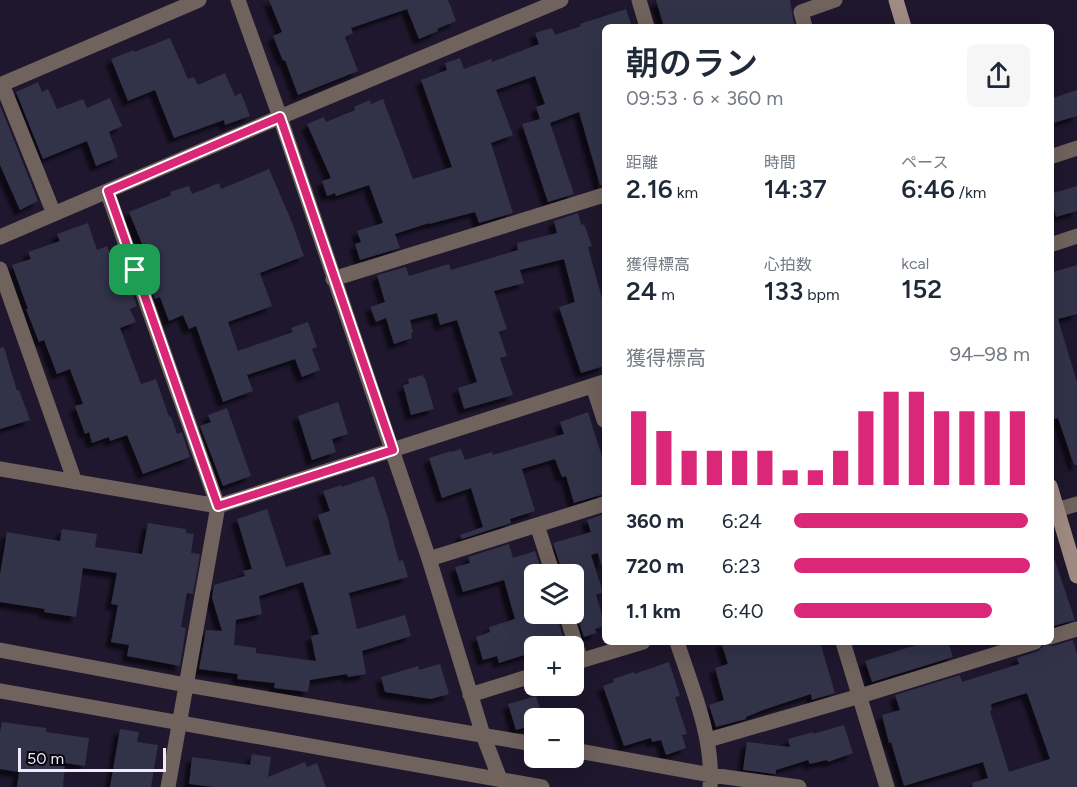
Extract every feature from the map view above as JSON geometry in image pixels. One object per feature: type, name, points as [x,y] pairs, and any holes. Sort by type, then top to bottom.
[{"type":"street","points":[[54,214],[1,84],[200,0]]},
{"type":"street","points":[[238,0],[393,450],[483,735],[502,784]]},
{"type":"street","points":[[0,237],[561,0]]},
{"type":"street","points":[[639,0],[646,24]]},
{"type":"street","points":[[804,24],[801,12],[835,0]]},
{"type":"street","points":[[896,0],[903,24]]},
{"type":"street","points":[[1054,155],[1077,148]]},
{"type":"street","points":[[108,191],[218,506],[168,787]]},
{"type":"street","points":[[333,279],[602,196]]},
{"type":"street","points":[[1054,244],[1077,236]]},
{"type":"street","points":[[0,269],[75,482]]},
{"type":"street","points":[[0,469],[218,506],[599,384],[602,406]]},
{"type":"street","points":[[1077,504],[1054,511],[1077,576]]},
{"type":"street","points":[[429,559],[602,505]]},
{"type":"street","points":[[537,525],[550,564]]},
{"type":"street","points":[[1054,636],[1077,629]]},
{"type":"street","points":[[584,660],[633,645]]},
{"type":"street","points":[[678,645],[708,740],[711,781]]},
{"type":"street","points":[[844,645],[887,787]]},
{"type":"street","points":[[708,740],[1025,645]]},
{"type":"street","points":[[0,650],[186,685],[524,742]]},
{"type":"street","points":[[470,695],[524,678]]},
{"type":"street","points":[[0,691],[179,722],[502,784],[542,787]]},
{"type":"street","points":[[584,752],[711,781],[799,787]]},
{"type":"building","points":[[269,0],[448,0],[456,21],[419,39],[407,9],[351,28],[353,33],[345,37],[358,71],[298,95],[273,36],[282,32]]},
{"type":"building","points":[[656,0],[790,0],[794,24],[663,24]]},
{"type":"building","points":[[626,9],[631,24],[602,24],[602,184],[600,185],[579,112],[550,123],[574,194],[548,202],[522,124],[540,119],[536,107],[545,104],[535,76],[496,90],[513,135],[491,143],[513,213],[479,223],[475,212],[429,223],[395,234],[400,248],[360,260],[355,244],[361,242],[357,231],[383,223],[369,185],[336,196],[335,193],[327,196],[322,181],[331,178],[307,124],[324,117],[326,122],[355,110],[354,107],[370,100],[371,104],[383,99],[413,179],[452,167],[421,80],[447,70],[445,63],[460,58],[464,69],[491,59],[492,62],[539,44],[535,33],[552,28],[555,35],[581,26],[580,24]]},
{"type":"building","points":[[170,38],[188,79],[194,77],[198,85],[225,73],[235,96],[241,93],[250,116],[225,125],[224,120],[174,138],[155,90],[128,101],[111,59]]},
{"type":"building","points":[[38,82],[42,92],[48,89],[57,109],[83,99],[87,108],[110,98],[122,126],[109,132],[118,157],[96,166],[87,141],[43,159],[16,92]]},
{"type":"building","points":[[1077,90],[1077,116],[1054,123],[1054,98]]},
{"type":"building","points":[[0,105],[38,201],[20,210],[0,165]]},
{"type":"building","points":[[269,169],[304,256],[260,273],[272,306],[228,322],[238,351],[293,332],[291,328],[308,322],[317,347],[312,349],[320,370],[302,377],[295,359],[247,375],[253,391],[223,402],[196,326],[189,329],[183,315],[169,321],[160,297],[155,299],[149,281],[156,278],[129,212],[171,195],[170,192],[189,186],[192,194],[219,183],[221,189]]},
{"type":"building","points":[[1077,186],[1077,211],[1056,217],[1054,193]]},
{"type":"building","points":[[578,213],[581,225],[584,224],[592,246],[588,247],[602,299],[602,367],[581,373],[559,307],[575,302],[564,259],[520,270],[524,283],[494,291],[507,329],[499,332],[507,356],[500,358],[513,395],[464,409],[458,388],[477,382],[457,320],[440,325],[437,313],[410,320],[412,338],[394,344],[386,318],[376,322],[370,307],[385,302],[377,275],[406,267],[409,276],[449,264],[451,270],[518,250],[517,243],[557,233],[554,221]]},
{"type":"building","points":[[88,223],[97,250],[107,246],[117,270],[120,269],[127,289],[131,288],[137,306],[130,309],[136,322],[120,328],[141,384],[156,379],[169,417],[171,416],[177,434],[182,432],[190,457],[143,474],[127,435],[110,441],[109,437],[92,443],[89,432],[85,434],[75,406],[83,404],[70,369],[57,374],[44,340],[39,342],[12,265],[31,259],[28,252],[60,241],[57,234]]},
{"type":"building","points":[[1077,265],[1077,314],[1058,319],[1077,382],[1077,465],[1074,465],[1058,418],[1054,419],[1054,272]]},
{"type":"building","points":[[4,347],[17,391],[19,390],[30,420],[0,429],[0,348]]},
{"type":"building","points":[[423,375],[434,409],[411,415],[403,385],[409,384],[408,379]]},
{"type":"building","points":[[338,402],[348,434],[332,439],[336,452],[312,460],[298,416]]},
{"type":"building","points":[[227,408],[251,476],[223,486],[200,426],[211,422],[208,415]]},
{"type":"building","points":[[588,412],[602,457],[602,495],[574,503],[566,476],[562,477],[555,459],[522,469],[535,511],[510,519],[511,523],[462,539],[460,535],[483,527],[471,488],[442,498],[429,458],[461,449],[465,460],[492,452],[493,455],[564,434],[560,422]]},
{"type":"building","points":[[374,476],[399,561],[403,560],[408,577],[349,593],[357,629],[405,615],[411,636],[362,651],[366,674],[348,677],[347,674],[310,680],[308,692],[274,688],[275,683],[237,679],[238,674],[199,669],[206,630],[222,631],[212,598],[214,585],[245,576],[243,571],[252,569],[237,519],[267,509],[286,567],[331,554],[318,515],[330,511],[323,491],[342,485],[342,487]],"holes":[[[303,582],[319,634],[311,636],[316,661],[256,653],[256,648],[234,645],[236,620],[262,614],[259,596]]]},
{"type":"building","points":[[602,515],[602,564],[598,553],[591,555],[602,589],[602,592],[596,595],[602,614],[602,627],[595,629],[597,633],[584,637],[579,624],[584,624],[584,564],[560,564],[553,543],[591,532],[587,520]]},
{"type":"building","points":[[148,523],[186,529],[186,533],[194,534],[191,553],[200,554],[193,594],[187,593],[181,627],[186,628],[180,666],[127,656],[129,645],[111,642],[118,605],[111,604],[117,573],[83,568],[76,617],[44,612],[45,609],[0,602],[0,575],[7,532],[60,541],[62,529],[97,534],[95,547],[142,554]]},
{"type":"building","points":[[509,544],[513,558],[535,551],[540,564],[524,564],[524,624],[559,624],[563,636],[524,636],[524,655],[499,663],[497,656],[483,660],[476,637],[490,632],[489,627],[515,619],[504,580],[463,592],[455,567],[470,563],[468,557]]},
{"type":"building","points":[[1054,558],[1075,620],[1054,626]]},
{"type":"building","points":[[1073,640],[1077,654],[1077,787],[973,787],[972,783],[988,778],[983,762],[904,786],[882,715],[900,710],[895,695],[960,675],[962,682],[1019,664],[1017,658],[1038,651],[1044,645],[1053,646]],"holes":[[[1027,693],[1050,759],[1009,772],[990,711],[992,710],[991,704]]]},
{"type":"building","points":[[722,645],[821,645],[835,693],[812,700],[811,694],[763,710],[746,719],[716,727],[709,705],[724,700],[715,668],[728,664]]},
{"type":"building","points":[[916,645],[949,645],[953,657],[872,682],[865,661]]},
{"type":"building","points":[[669,662],[680,696],[675,697],[687,734],[682,735],[686,748],[666,755],[661,740],[652,742],[651,738],[624,746],[603,686],[614,682],[613,679]]},
{"type":"building","points":[[440,664],[449,694],[431,699],[385,692],[381,677],[418,666],[419,670]]},
{"type":"building","points":[[536,696],[540,708],[524,708],[524,728],[516,730],[508,704]]},
{"type":"building","points":[[2,722],[46,728],[46,732],[89,738],[85,766],[65,763],[63,787],[17,787],[19,772],[0,769]]},
{"type":"building","points":[[844,725],[853,753],[828,762],[827,760],[810,764],[808,760],[776,770],[776,774],[743,770],[747,742],[790,747],[788,739]]},
{"type":"building","points":[[120,729],[139,732],[137,742],[158,745],[151,787],[110,787]]},
{"type":"building","points":[[252,754],[271,757],[268,777],[305,762],[307,767],[317,763],[326,787],[214,787],[189,784],[192,757],[250,765]]},
{"type":"route","points":[[280,117],[333,279],[393,450],[218,506],[135,270],[108,191],[280,117]]}]
